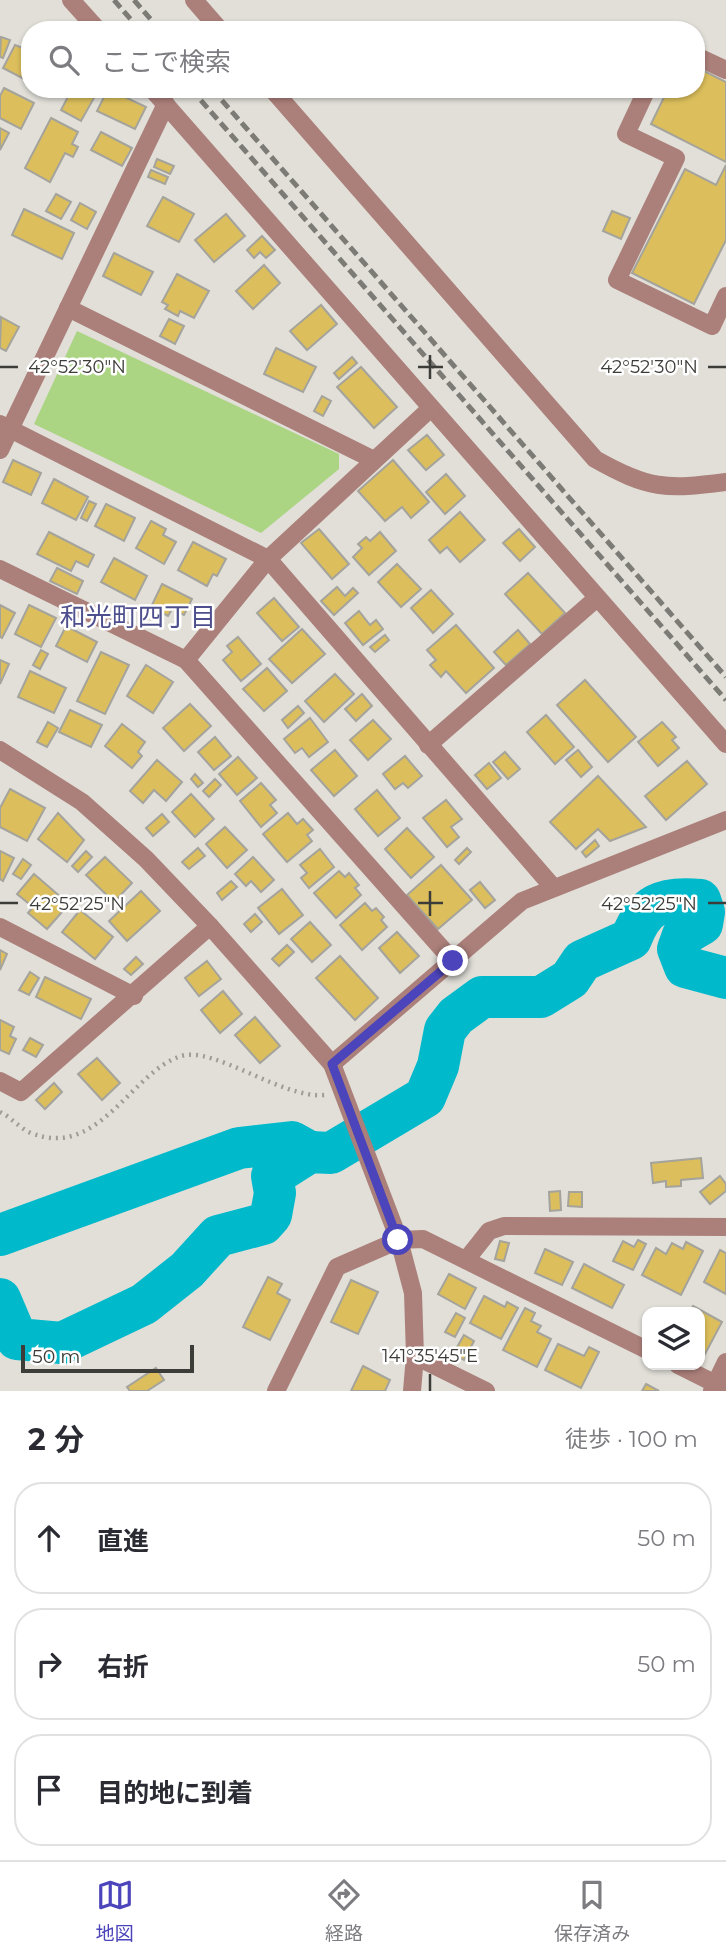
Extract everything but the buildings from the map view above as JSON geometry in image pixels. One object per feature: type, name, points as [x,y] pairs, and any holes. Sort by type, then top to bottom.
[{"type":"street","points":[[71,0],[90,21]]},
{"type":"street","points":[[194,0],[212,21]]},
{"type":"street","points":[[705,60],[726,71]]},
{"type":"street","points":[[160,98],[726,744]]},
{"type":"street","points":[[280,98],[595,459],[626,477],[660,488],[726,482]]},
{"type":"street","points":[[643,98],[625,134],[676,158],[617,281],[712,326],[726,296]]},
{"type":"street","points":[[0,450],[5,427],[68,308],[166,104]]},
{"type":"street","points":[[68,308],[374,460]]},
{"type":"street","points":[[186,660],[268,559],[431,408]]},
{"type":"street","points":[[5,427],[268,559],[552,886]]},
{"type":"street","points":[[0,569],[186,660],[453,961]]},
{"type":"street","points":[[428,745],[597,598]]},
{"type":"street","points":[[0,750],[82,802],[108,823],[210,926],[332,1064],[398,1240],[413,1293],[415,1356],[412,1391]]},
{"type":"street","points":[[332,1064],[522,901],[552,886],[726,820]]},
{"type":"street","points":[[0,1081],[21,1091],[134,996],[210,926]]},
{"type":"street","points":[[0,927],[134,996]]},
{"type":"street","points":[[466,1260],[489,1231],[504,1226],[726,1227]]},
{"type":"street","points":[[276,1391],[337,1267],[398,1240],[423,1239],[642,1348]]},
{"type":"street","points":[[415,1356],[486,1391]]},
{"type":"street","points":[[687,1370],[718,1388],[726,1362]]},
{"type":"path","points":[[0,1112],[31,1134],[50,1137],[82,1131],[99,1124],[162,1068],[182,1056],[197,1056],[220,1063],[308,1097],[326,1095]]},
{"type":"green space","points":[[77,331],[339,454],[339,469],[261,533],[34,424]]},
{"type":"waterway","points":[[0,1299],[17,1339],[62,1343],[144,1304],[187,1270],[218,1236],[263,1224],[271,1215],[275,1193],[272,1176],[310,1152],[331,1153],[425,1097],[438,1066],[445,1030],[456,1016],[482,997],[541,997],[570,979],[582,961],[631,939],[649,910],[665,901],[700,900],[704,912],[702,924],[683,935],[678,949],[685,967],[726,978]]},
{"type":"waterway","points":[[0,1235],[239,1148],[292,1142],[310,1152]]},
{"type":"railway","points":[[114,0],[132,21]]},
{"type":"railway","points":[[134,0],[152,21]]},
{"type":"railway","points":[[199,98],[726,700]]},
{"type":"railway","points":[[220,98],[726,677]]},
{"type":"district","name":"和光町四丁目","points":[[138,617]]},
{"type":"route","points":[[398,1240],[332,1064],[453,961]]}]
